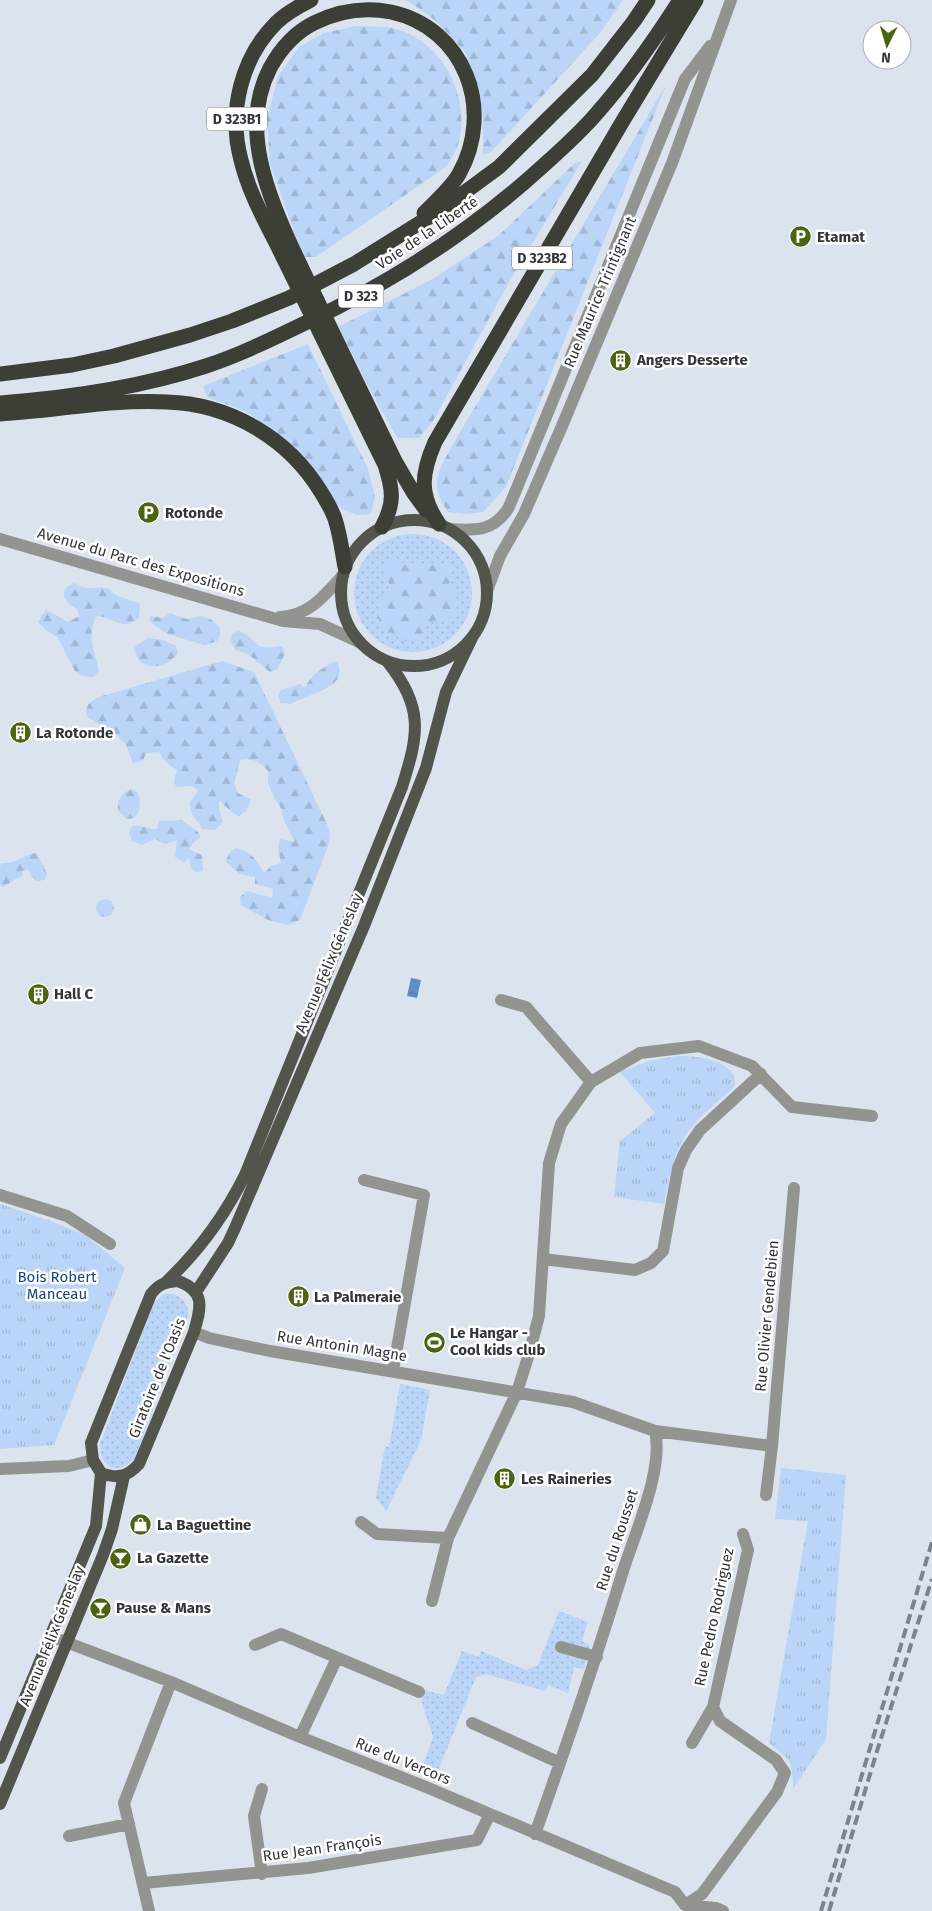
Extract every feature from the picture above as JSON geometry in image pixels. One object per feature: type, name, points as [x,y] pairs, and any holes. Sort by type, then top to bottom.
[{"type":"highway","name":"D 323B1","points":[[288,255],[251,190],[240,160],[237,116],[244,75],[251,56],[277,22],[294,9],[311,0]]},
{"type":"highway","name":"Voie de la Liberté","points":[[0,374],[72,365],[114,356],[207,330],[289,298],[332,276],[397,238],[461,196],[498,167],[592,74],[634,21],[648,0]]},
{"type":"highway","name":"Voie de la Liberté","points":[[0,403],[90,392],[144,382],[206,366],[262,344],[367,292],[432,253],[509,198],[592,119],[647,51],[680,0]]},
{"type":"highway","name":"D 323B2","points":[[444,526],[428,506],[423,481],[426,466],[435,442],[621,124],[696,0]]},
{"type":"highway","points":[[397,238],[438,199],[459,175],[474,134],[475,103],[466,73],[458,58],[449,47],[434,33],[419,23],[393,13],[360,10],[324,18],[307,26],[283,46],[260,91],[256,126],[262,167],[288,255],[334,348],[395,461],[422,505],[444,526]]},
{"type":"highway","points":[[334,348],[390,481],[391,505],[382,526]]},
{"type":"highway","points":[[0,414],[166,402],[210,408],[230,415],[275,440],[299,462],[314,480],[335,518],[344,571]]},
{"type":"main road","points":[[420,520],[444,526],[470,545],[482,566],[487,591],[484,616],[472,638],[454,654],[433,663],[410,666],[387,661],[372,653],[359,642],[346,622],[341,599],[344,571],[354,551],[366,537],[382,526],[400,521],[420,520]]},
{"type":"main road","name":"Avenue Félix Géneslay","points":[[196,1292],[228,1243],[235,1228],[364,926],[426,768],[446,692],[472,638]]},
{"type":"main road","name":"Avenue Félix Géneslay","points":[[166,1282],[188,1260],[208,1235],[245,1175],[402,788],[415,741],[414,711],[404,684],[387,661]]},
{"type":"main road","points":[[124,1476],[112,1477],[100,1473],[93,1460],[91,1443],[151,1294],[158,1286],[166,1282],[178,1281],[188,1285],[196,1292]]},
{"type":"main road","name":"Giratoire de l'Oasis","points":[[124,1476],[132,1472],[139,1464],[194,1332],[200,1311],[196,1292]]},
{"type":"main road","name":"Avenue Félix Géneslay","points":[[0,1758],[96,1526],[100,1473]]},
{"type":"main road","name":"Avenue Félix Géneslay","points":[[0,1804],[112,1529],[124,1476]]},
{"type":"street","name":"Rue Maurice Trintignant","points":[[444,526],[474,530],[486,527],[503,516],[509,507],[685,79],[709,48],[731,0]]},
{"type":"street","name":"Rue Maurice Trintignant","points":[[487,591],[500,556],[524,514],[672,163],[731,0]]},
{"type":"street","name":"Avenue du Parc des Expositions","points":[[0,539],[290,622],[320,624],[359,642]]},
{"type":"street","name":"Avenue du Parc des Expositions","points":[[273,617],[290,616],[314,606],[344,571]]},
{"type":"street","points":[[501,1000],[526,1007],[591,1082]]},
{"type":"street","points":[[432,1601],[448,1538],[517,1392],[530,1354],[539,1316],[549,1164],[561,1124],[591,1082],[640,1053],[699,1046],[752,1066],[792,1107],[872,1116]]},
{"type":"street","points":[[543,1259],[635,1270],[651,1263],[663,1251],[678,1168],[686,1150],[700,1130],[761,1074]]},
{"type":"street","points":[[364,1180],[424,1195],[393,1371]]},
{"type":"street","name":"Rue Olivier Gendebien","points":[[766,1495],[772,1446],[794,1188]]},
{"type":"street","points":[[0,1195],[67,1216],[110,1244]]},
{"type":"street","name":"Rue Antonin Magne","points":[[194,1332],[209,1338],[270,1351],[517,1392]]},
{"type":"street","points":[[517,1392],[572,1402],[656,1431],[772,1446]]},
{"type":"street","name":"Rue du Rousset","points":[[535,1834],[597,1657],[653,1481],[658,1443],[656,1431]]},
{"type":"street","points":[[0,1469],[69,1466],[93,1460]]},
{"type":"street","points":[[361,1522],[377,1534],[448,1538]]},
{"type":"street","name":"Rue Pedro Rodriguez","points":[[692,1743],[712,1707],[748,1550],[743,1534]]},
{"type":"street","points":[[255,1645],[281,1634],[419,1692]]},
{"type":"street","name":"Rue du Vercors","points":[[50,1636],[171,1682],[675,1892],[685,1908]]},
{"type":"street","points":[[561,1647],[597,1657]]},
{"type":"street","points":[[300,1736],[337,1658]]},
{"type":"street","points":[[149,1911],[124,1803],[171,1682]]},
{"type":"street","name":"Rue Pedro Rodriguez","points":[[685,1908],[702,1894],[777,1792],[785,1773],[776,1760],[720,1721],[712,1707]]},
{"type":"street","points":[[472,1723],[560,1763]]},
{"type":"street","points":[[262,1789],[254,1816],[262,1874]]},
{"type":"street","name":"Rue Jean François","points":[[143,1884],[262,1874],[308,1868],[477,1840],[490,1814]]},
{"type":"street","points":[[69,1836],[129,1824]]},
{"type":"street","points":[[685,1908],[716,1908],[723,1911]]},
{"type":"green space","points":[[404,0],[623,0],[600,33],[491,152],[483,155],[483,118],[476,86],[465,52],[436,21],[410,2]]},
{"type":"green space","points":[[356,26],[396,29],[418,39],[431,49],[442,62],[458,93],[461,110],[461,128],[458,145],[447,166],[316,257],[303,257],[270,163],[267,119],[278,76],[299,47],[324,33]]},
{"type":"green space","points":[[666,85],[506,487],[483,512],[467,514],[448,512],[438,493],[437,485],[437,478],[443,463]]},
{"type":"green space","points":[[582,161],[508,284],[433,421],[419,438],[398,438],[381,410],[338,327],[431,280],[498,236],[575,163]]},
{"type":"green space","points":[[308,344],[368,469],[375,497],[371,514],[357,515],[342,509],[288,444],[247,412],[207,397],[203,386]]},
{"type":"green space","points":[[413,534],[436,538],[455,551],[468,570],[472,593],[468,616],[455,635],[436,648],[413,652],[390,648],[371,635],[358,616],[354,593],[358,570],[371,551],[390,538]]},
{"type":"green space","points":[[395,560],[405,565],[413,563],[420,565],[421,571],[428,565],[436,562],[444,563],[452,568],[449,584],[456,598],[454,614],[439,623],[433,620],[426,626],[418,641],[404,641],[393,632],[387,633],[381,626],[377,614],[383,608],[379,598],[390,587],[382,567]]},
{"type":"green space","points":[[75,583],[86,588],[107,588],[119,596],[140,603],[139,618],[127,624],[96,616],[93,623],[92,636],[93,650],[99,670],[94,677],[81,676],[75,671],[58,638],[38,622],[46,610],[68,622],[79,616],[77,609],[64,596],[65,588]]},
{"type":"green space","points":[[170,613],[186,619],[201,616],[212,620],[220,628],[220,635],[217,641],[205,645],[167,634],[149,621],[151,616],[163,618]]},
{"type":"green space","points":[[238,631],[247,635],[258,645],[267,648],[282,646],[285,654],[277,669],[270,672],[248,654],[235,650],[231,641],[232,634]]},
{"type":"green space","points":[[149,638],[173,644],[176,646],[178,653],[173,659],[160,665],[153,666],[141,662],[134,648]]},
{"type":"green space","points":[[222,661],[254,672],[327,824],[330,835],[328,846],[300,920],[287,925],[268,920],[241,905],[240,897],[247,891],[272,898],[273,889],[255,884],[255,877],[240,874],[226,862],[229,853],[236,848],[250,854],[264,873],[271,866],[281,863],[278,848],[280,839],[295,842],[268,783],[268,771],[252,760],[240,760],[234,784],[238,793],[251,800],[246,811],[239,816],[219,801],[223,822],[215,830],[203,829],[192,814],[190,803],[198,790],[192,786],[176,787],[174,780],[177,770],[162,758],[159,752],[146,753],[143,761],[133,763],[126,745],[117,735],[87,717],[86,713],[89,704],[102,696]]},
{"type":"green space","points":[[336,661],[340,672],[334,683],[290,704],[281,703],[278,696],[281,690],[300,684],[305,688],[310,679],[318,672]]},
{"type":"green space","points":[[132,789],[138,793],[140,807],[134,818],[127,819],[118,811],[118,803],[122,795]]},
{"type":"green space","points":[[181,820],[197,831],[201,837],[189,849],[202,855],[203,871],[197,872],[191,869],[189,858],[184,862],[175,857],[177,840],[165,844],[155,839],[142,845],[132,841],[129,832],[132,826],[157,829],[159,821]]},
{"type":"green space","points":[[35,853],[47,874],[44,880],[37,881],[31,876],[28,869],[22,871],[23,876],[3,887],[0,885],[0,866],[2,863],[11,862]]},
{"type":"green space","points":[[101,899],[109,899],[114,904],[112,915],[101,917],[96,912],[96,904]]},
{"type":"green space","points":[[677,1056],[708,1059],[722,1065],[734,1075],[735,1086],[692,1126],[682,1141],[675,1158],[664,1204],[614,1197],[620,1141],[655,1113],[620,1072],[649,1061]]},
{"type":"green space","name":"Bois Robert Manceau","points":[[0,1204],[85,1235],[125,1268],[54,1445],[0,1449]]},
{"type":"green space","points":[[164,1294],[174,1294],[182,1299],[187,1306],[188,1316],[135,1458],[123,1467],[111,1467],[103,1459],[100,1444],[154,1302]]},
{"type":"green space","points":[[400,1384],[430,1390],[421,1440],[386,1511],[376,1498],[385,1446],[389,1447]]},
{"type":"green space","points":[[781,1468],[846,1475],[826,1739],[793,1789],[792,1772],[789,1762],[769,1743],[808,1521],[775,1519]]},
{"type":"green space","points":[[559,1611],[588,1622],[582,1641],[590,1646],[584,1669],[574,1667],[568,1693],[548,1685],[545,1691],[486,1674],[476,1677],[434,1781],[420,1774],[433,1737],[422,1704],[424,1690],[444,1695],[462,1651],[479,1657],[481,1651],[526,1670],[538,1665]]},
{"type":"water","points":[[411,978],[421,980],[417,998],[407,996]]},
{"type":"railway","points":[[821,1911],[932,1542]]},
{"type":"railway","points":[[829,1911],[877,1751],[932,1579]]},
{"type":"place","name":"Etamat","points":[[801,237]]},
{"type":"place","name":"Angers Desserte","points":[[621,360]]},
{"type":"place","name":"Rotonde","points":[[149,513]]},
{"type":"place","name":"La Rotonde","points":[[20,733]]},
{"type":"place","name":"Hall C","points":[[38,994]]},
{"type":"place","name":"La Palmeraie","points":[[298,1297]]},
{"type":"place","name":"Le Hangar - Cool kids club","points":[[434,1342]]},
{"type":"place","name":"Les Raineries","points":[[505,1479]]},
{"type":"place","name":"La Baguettine","points":[[141,1525]]},
{"type":"place","name":"La Gazette","points":[[121,1558]]},
{"type":"place","name":"Pause & Mans","points":[[100,1608]]}]
